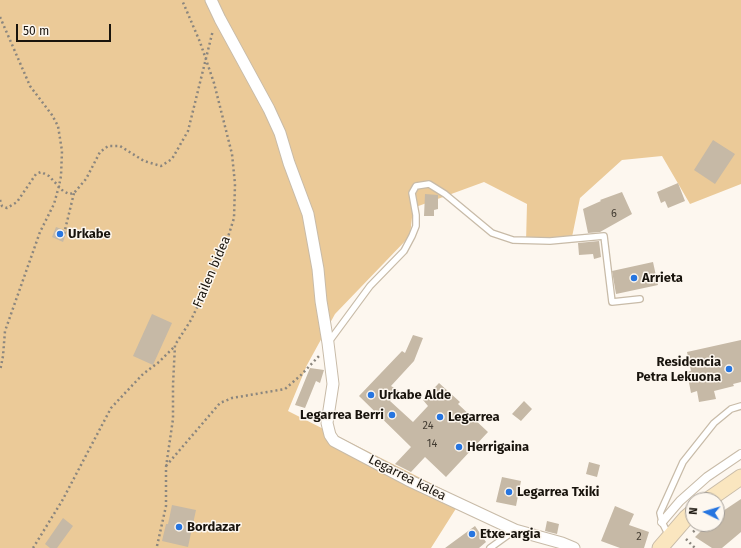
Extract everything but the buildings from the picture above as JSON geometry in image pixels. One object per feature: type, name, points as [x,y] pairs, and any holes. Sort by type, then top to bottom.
[{"type":"main road","points":[[719,492],[741,477]]},
{"type":"main road","points":[[665,542],[685,521]]},
{"type":"street","points":[[211,0],[220,19]]},
{"type":"street","name":"Legarrea kalea","points":[[220,19],[269,109],[280,133],[289,164],[308,214],[318,269],[333,384],[327,424],[330,435],[334,441],[451,500],[515,530],[562,543],[574,548]]},
{"type":"street","points":[[662,522],[680,501],[707,478],[741,454]]},
{"type":"lane","points":[[328,344],[370,286],[404,251],[416,226],[416,215],[412,193],[416,186],[429,184],[445,194],[492,233],[513,240],[550,241],[604,236],[612,302],[640,299]]},
{"type":"lane","points":[[665,542],[660,513],[683,462],[714,423],[731,409],[741,406]]},
{"type":"lane","points":[[490,548],[515,530]]},
{"type":"path","name":"Frailen bidea","points":[[157,546],[166,506],[166,467],[173,418],[175,345],[191,320],[213,277],[223,253],[234,218],[235,184],[232,154],[206,59],[182,0]]},
{"type":"path","points":[[0,17],[30,86],[58,126],[62,151],[61,176],[54,204],[40,232],[5,330],[0,371]]},
{"type":"path","points":[[64,234],[74,193],[86,179],[100,152],[108,146],[120,146],[144,161],[161,166],[172,159],[188,131],[212,33],[220,19]]},
{"type":"path","points":[[0,200],[2,206],[6,208],[17,202],[36,174],[41,172],[49,176],[60,189],[69,194],[74,193]]},
{"type":"path","points":[[166,467],[220,403],[232,398],[285,389],[301,376],[328,344]]},
{"type":"path","points":[[33,548],[62,501],[111,408],[143,374],[159,362],[175,345]]},
{"type":"path","points":[[686,539],[695,548]]},
{"type":"shaded area","points":[[0,0],[741,0],[741,184],[690,204],[662,156],[622,160],[580,198],[572,237],[526,242],[527,204],[484,182],[413,208],[410,236],[335,314],[307,365],[288,411],[462,499],[431,548],[0,548]]},
{"type":"place","name":"Urkabe","points":[[60,234]]},
{"type":"place","name":"Arrieta","points":[[634,278]]},
{"type":"place","name":"Residencia Petra Lekuona","points":[[729,369]]},
{"type":"place","name":"Urkabe Alde","points":[[371,395]]},
{"type":"place","name":"Legarrea Berri","points":[[392,415]]},
{"type":"place","name":"Legarrea","points":[[440,417]]},
{"type":"place","name":"Herrigaina","points":[[459,447]]},
{"type":"place","name":"Legarrea Txiki","points":[[509,492]]},
{"type":"place","name":"Bordazar","points":[[179,527]]},
{"type":"place","name":"Etxe-argia","points":[[472,534]]}]
